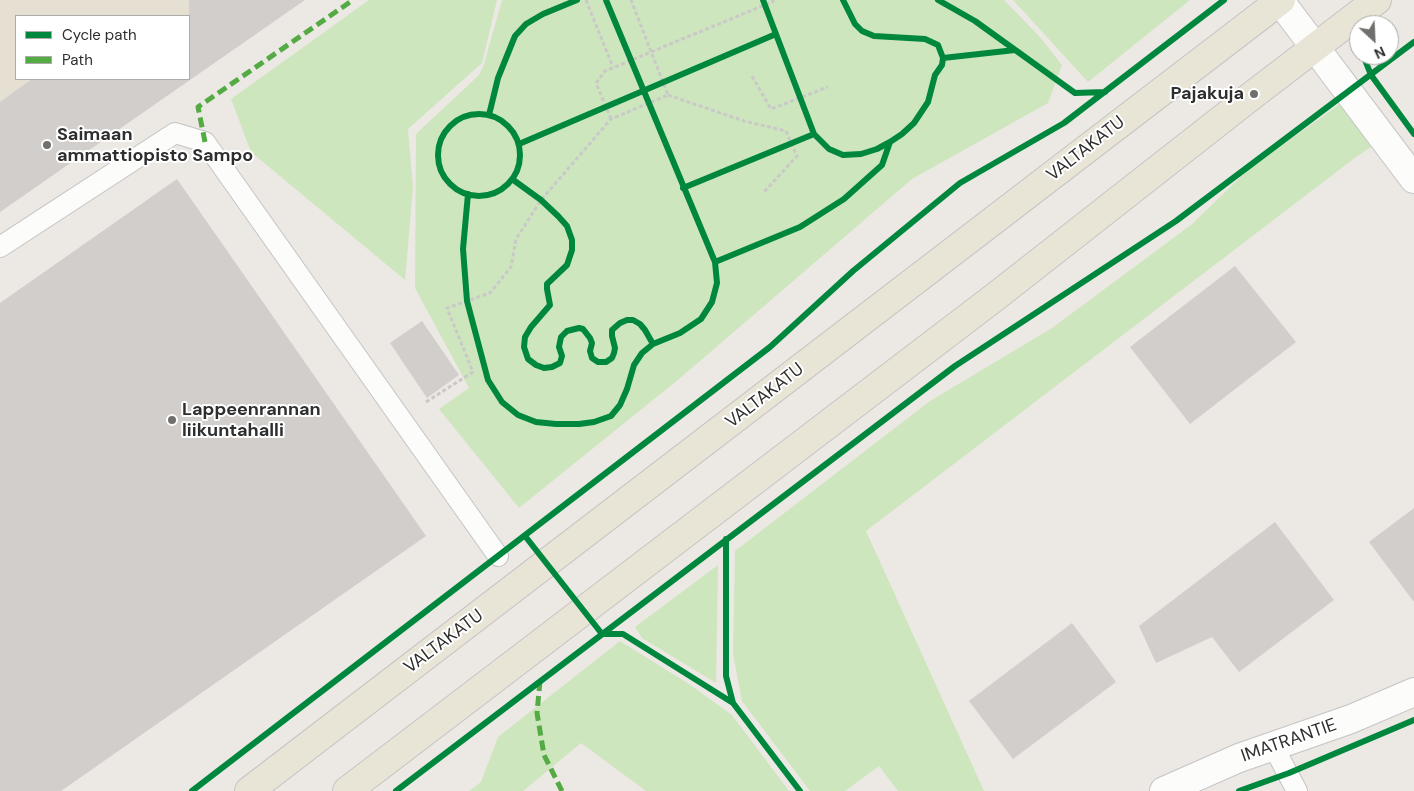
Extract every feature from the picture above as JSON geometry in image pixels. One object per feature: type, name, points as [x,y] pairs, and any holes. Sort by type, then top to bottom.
[{"type":"main road","name":"VALTAKATU","points":[[249,791],[1280,0]]},
{"type":"main road","points":[[347,791],[995,297],[1377,0]]},
{"type":"street","points":[[1280,0],[1414,179]]},
{"type":"street","name":"IMATRANTIE","points":[[1164,791],[1239,758],[1350,719],[1414,692]]},
{"type":"lane","points":[[0,247],[175,133],[205,142],[498,556]]},
{"type":"lane","points":[[1273,746],[1297,791]]},
{"type":"path","points":[[586,0],[613,67]]},
{"type":"path","points":[[631,0],[650,52],[659,84],[668,95],[744,122],[786,131],[797,156],[764,192]]},
{"type":"path","points":[[611,119],[596,83],[605,70],[774,0]]},
{"type":"path","points":[[764,3],[768,12]]},
{"type":"path","points":[[627,51],[634,68]]},
{"type":"path","points":[[752,76],[771,109],[828,87]]},
{"type":"path","points":[[659,84],[670,79]]},
{"type":"path","points":[[797,89],[804,107]]},
{"type":"path","points":[[422,404],[473,372],[447,308],[490,293],[510,267],[516,239],[541,200],[611,119],[647,100],[668,95]]},
{"type":"path","points":[[647,100],[652,112]]},
{"type":"path","points":[[597,110],[613,103]]},
{"type":"path","points":[[783,146],[799,139]]},
{"type":"path","points":[[534,195],[546,206]]},
{"type":"path","points":[[466,292],[470,310]]},
{"type":"shaded area","name":"Saimaan ammattiopisto Sampo","points":[[0,0],[303,0],[190,79],[190,15],[15,15],[15,80],[189,80],[0,212]]},
{"type":"green space","points":[[369,0],[497,0],[482,63],[408,129],[413,187],[405,280],[251,152],[231,99]]},
{"type":"green space","points":[[502,0],[1004,0],[1039,36],[1062,65],[1048,103],[912,179],[679,379],[519,508],[439,409],[469,388],[415,288],[416,134],[479,75],[484,64]]},
{"type":"green space","points":[[1013,0],[1190,0],[1088,82]]},
{"type":"green space","points":[[1340,104],[1371,147],[866,531],[984,791],[898,791],[879,766],[845,791],[810,791],[742,701],[733,654],[735,551],[930,401],[1052,328],[1191,225],[1249,169]]},
{"type":"green space","points":[[718,565],[716,683],[642,638],[635,627]]},
{"type":"green space","points":[[620,641],[689,684],[732,715],[789,791],[646,791],[581,743],[523,791],[469,791],[481,782],[498,737]]},
{"type":"building","name":"Saimaan ammattiopisto Sampo","points":[[189,0],[305,0],[190,80]]},
{"type":"building","name":"Saimaan ammattiopisto Sampo","points":[[31,80],[190,80],[0,212],[0,102]]},
{"type":"building","name":"Lappeenrannan liikuntahalli","points":[[177,179],[426,536],[61,791],[0,791],[0,303]]},
{"type":"building","points":[[1235,266],[1296,342],[1190,424],[1130,347]]},
{"type":"building","points":[[422,321],[459,375],[427,398],[390,343]]},
{"type":"building","points":[[1414,508],[1414,602],[1369,542]]},
{"type":"building","points":[[1275,522],[1334,600],[1239,672],[1212,637],[1156,663],[1139,626]]},
{"type":"building","points":[[1072,623],[1116,682],[1013,759],[969,701]]},
{"type":"marked path","points":[[205,142],[198,107],[353,0]]},
{"type":"marked path","points":[[540,681],[537,713],[544,755],[562,791]]},
{"type":"cycle path","points":[[489,115],[498,78],[515,36],[526,24],[543,14],[577,0]]},
{"type":"cycle path","points":[[468,194],[463,249],[467,301],[488,380],[502,402],[518,415],[536,422],[579,424],[594,422],[611,416],[620,405],[634,365],[642,353],[653,344],[680,333],[701,319],[712,302],[717,283],[715,262],[606,0]]},
{"type":"cycle path","points":[[763,0],[814,134]]},
{"type":"cycle path","points":[[683,188],[814,134],[829,149],[843,155],[861,154],[890,142],[914,123],[928,102],[935,75],[942,65],[943,58],[938,45],[925,39],[874,36],[862,31],[855,24],[843,0]]},
{"type":"cycle path","points":[[938,0],[975,21],[1075,93],[1105,92]]},
{"type":"cycle path","points":[[192,791],[770,347],[853,271],[960,183],[1064,123],[1224,0]]},
{"type":"cycle path","points":[[519,144],[776,34]]},
{"type":"cycle path","points":[[396,791],[955,366],[1176,221],[1414,42]]},
{"type":"cycle path","points":[[943,58],[1015,50]]},
{"type":"cycle path","points":[[1367,65],[1371,75],[1414,134]]},
{"type":"cycle path","points":[[479,114],[495,117],[508,126],[517,139],[520,155],[517,171],[508,184],[495,193],[479,196],[463,193],[450,184],[441,171],[438,155],[441,139],[450,126],[463,117],[479,114]]},
{"type":"cycle path","points":[[715,262],[800,227],[844,199],[882,165],[890,142]]},
{"type":"cycle path","points":[[512,179],[541,200],[558,216],[567,226],[572,240],[572,250],[567,265],[547,284],[550,305],[525,337],[524,347],[528,359],[544,368],[560,363],[562,356],[559,347],[561,337],[567,331],[579,328],[583,329],[590,338],[592,358],[598,362],[606,362],[612,358],[615,348],[612,330],[627,320],[633,320],[640,324],[653,344]]},
{"type":"cycle path","points":[[525,536],[602,634],[623,634],[733,703]]},
{"type":"cycle path","points":[[726,539],[726,676],[733,703],[800,791]]},
{"type":"cycle path","points":[[1239,791],[1289,773],[1414,720]]},
{"type":"place","name":"Pajakuja","points":[[1254,94]]},
{"type":"place","name":"Saimaan ammattiopisto Sampo","points":[[47,145]]},
{"type":"place","name":"Lappeenrannan liikuntahalli","points":[[172,420]]}]
